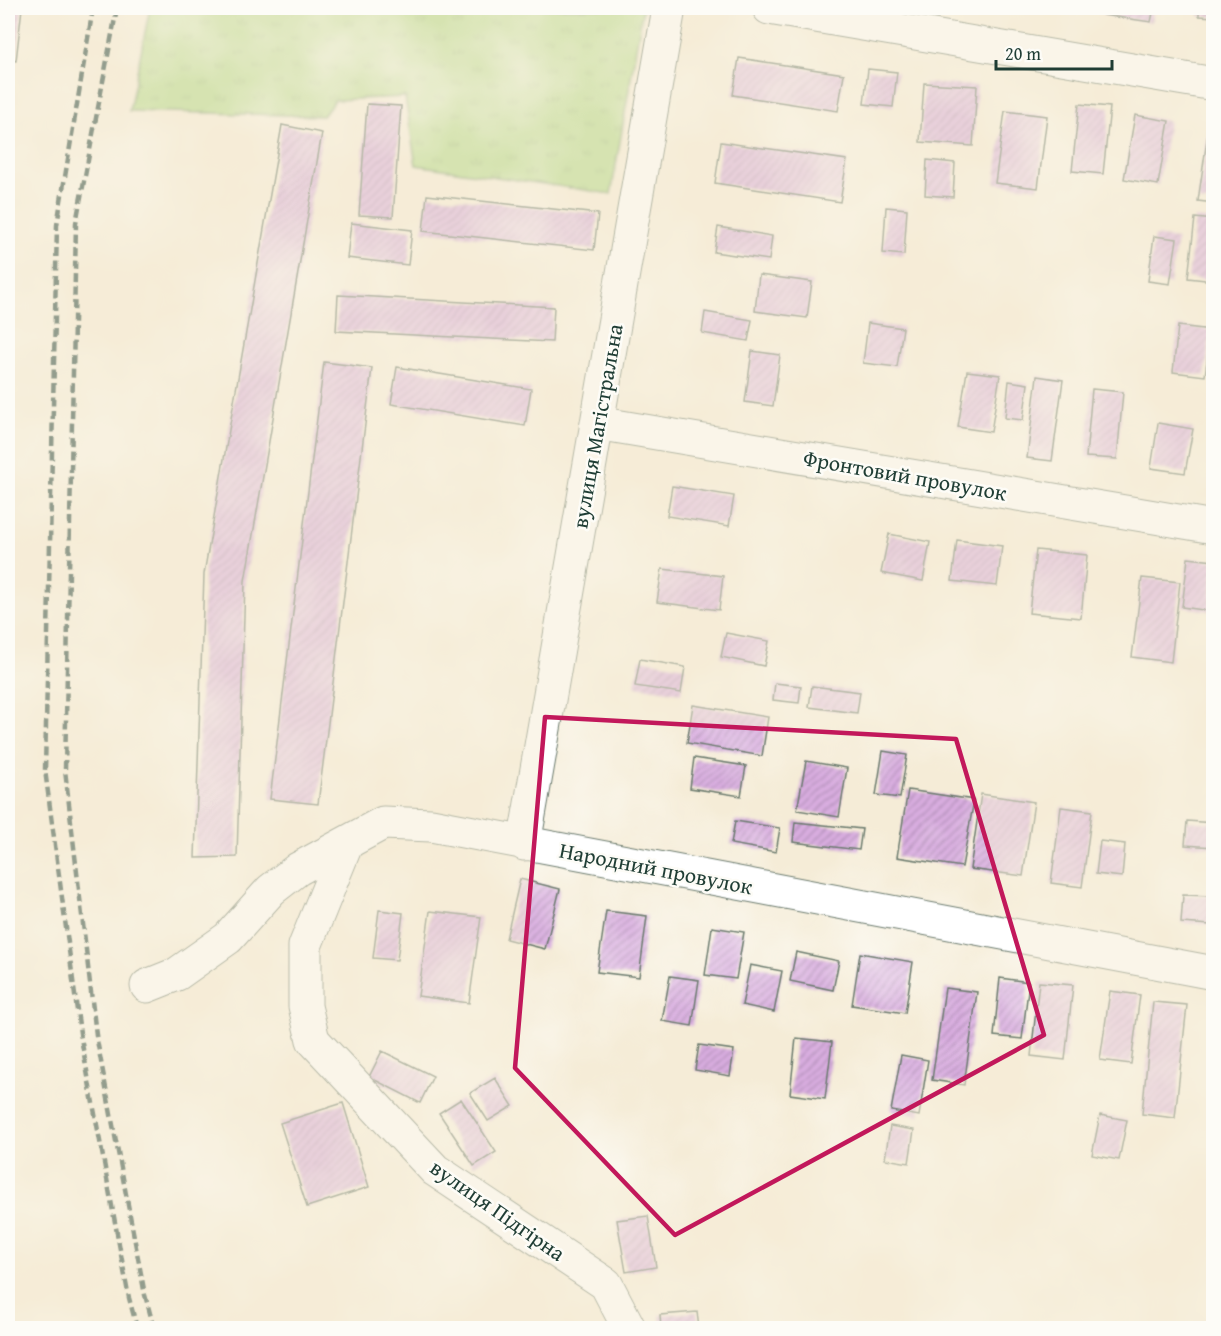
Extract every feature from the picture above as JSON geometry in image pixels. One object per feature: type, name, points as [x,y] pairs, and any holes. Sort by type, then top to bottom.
[{"type":"street","name":"вулиця Магістральна","points":[[524,844],[669,8]]},
{"type":"street","points":[[769,8],[1214,84]]},
{"type":"street","name":"Фронтовий провулок","points":[[597,423],[1214,527]]},
{"type":"street","name":"Народний провулок","points":[[147,986],[177,974],[201,959],[228,938],[271,890],[289,876],[383,822],[431,825],[1214,973]]},
{"type":"street","name":"вулиця Підгірна","points":[[346,845],[305,946],[304,1006],[313,1040],[435,1170],[606,1284],[629,1329]]},
{"type":"highlighted area","points":[[545,717],[956,739],[1044,1035],[675,1235],[515,1068]]},
{"type":"green space","points":[[150,8],[643,8],[611,194],[416,165],[405,97],[335,100],[323,116],[129,111]]},
{"type":"building","points":[[8,8],[22,8],[16,61],[8,60]]},
{"type":"building","points":[[1104,8],[1154,8],[1151,22],[1103,15]]},
{"type":"building","points":[[1199,8],[1214,8],[1214,17],[1199,16]]},
{"type":"building","points":[[739,58],[844,74],[838,111],[733,95]]},
{"type":"building","points":[[868,69],[897,72],[893,107],[864,104]]},
{"type":"building","points":[[924,83],[977,86],[973,146],[920,142]]},
{"type":"building","points":[[367,104],[401,106],[393,217],[359,215]]},
{"type":"building","points":[[1079,104],[1110,107],[1103,174],[1072,171]]},
{"type":"building","points":[[1005,111],[1047,116],[1038,188],[995,183]]},
{"type":"building","points":[[1135,115],[1169,121],[1158,185],[1124,179]]},
{"type":"building","points":[[282,125],[322,133],[245,581],[237,857],[195,858],[204,574]]},
{"type":"building","points":[[1209,126],[1214,127],[1214,203],[1198,201]]},
{"type":"building","points":[[721,142],[847,160],[840,202],[715,183]]},
{"type":"building","points":[[927,160],[955,163],[953,197],[925,195]]},
{"type":"building","points":[[427,195],[598,214],[594,250],[423,231]]},
{"type":"building","points":[[886,207],[907,209],[904,255],[883,253]]},
{"type":"building","points":[[1195,218],[1214,220],[1214,281],[1188,278]]},
{"type":"building","points":[[351,223],[412,230],[408,265],[347,258]]},
{"type":"building","points":[[718,227],[772,236],[769,260],[714,252]]},
{"type":"building","points":[[1154,236],[1177,239],[1170,284],[1148,281]]},
{"type":"building","points":[[759,275],[812,282],[807,318],[755,311]]},
{"type":"building","points":[[338,295],[554,307],[552,342],[336,331]]},
{"type":"building","points":[[705,312],[752,320],[748,341],[702,333]]},
{"type":"building","points":[[868,323],[903,328],[897,367],[863,363]]},
{"type":"building","points":[[1178,326],[1211,330],[1205,376],[1173,372]]},
{"type":"building","points":[[752,351],[780,355],[773,406],[745,402]]},
{"type":"building","points":[[324,362],[372,368],[318,804],[270,799]]},
{"type":"building","points":[[397,367],[531,389],[525,426],[391,404]]},
{"type":"building","points":[[967,371],[1000,375],[991,432],[958,427]]},
{"type":"building","points":[[1037,376],[1063,380],[1052,461],[1027,458]]},
{"type":"building","points":[[1009,381],[1028,384],[1023,420],[1005,418]]},
{"type":"building","points":[[1092,389],[1123,392],[1117,459],[1086,457]]},
{"type":"building","points":[[1158,423],[1193,429],[1185,473],[1151,468]]},
{"type":"building","points":[[672,486],[734,496],[729,526],[667,516]]},
{"type":"building","points":[[889,534],[930,542],[923,581],[881,573]]},
{"type":"building","points":[[957,540],[1002,546],[997,586],[952,581]]},
{"type":"building","points":[[1036,550],[1087,555],[1081,618],[1029,613]]},
{"type":"building","points":[[1188,558],[1214,561],[1210,611],[1182,607]]},
{"type":"building","points":[[662,569],[723,576],[719,610],[657,602]]},
{"type":"building","points":[[1142,578],[1180,582],[1171,662],[1132,657]]},
{"type":"building","points":[[726,633],[769,641],[764,666],[721,657]]},
{"type":"building","points":[[640,659],[685,667],[681,693],[635,686]]},
{"type":"building","points":[[775,683],[801,686],[799,703],[773,700]]},
{"type":"building","points":[[812,686],[860,692],[857,713],[809,707]]},
{"type":"building","points":[[693,705],[768,717],[762,756],[687,743]]},
{"type":"building","points":[[883,751],[907,755],[900,798],[876,795]]},
{"type":"building","points":[[694,758],[746,766],[741,796],[690,788]]},
{"type":"building","points":[[806,761],[847,768],[839,817],[797,810]]},
{"type":"building","points":[[908,790],[974,800],[962,867],[897,857]]},
{"type":"building","points":[[981,794],[1034,802],[1023,876],[970,869]]},
{"type":"building","points":[[1061,807],[1092,811],[1082,887],[1051,883]]},
{"type":"building","points":[[735,821],[780,828],[776,852],[731,844]]},
{"type":"building","points":[[1187,821],[1214,823],[1214,847],[1185,845]]},
{"type":"building","points":[[795,822],[862,829],[859,850],[793,842]]},
{"type":"building","points":[[1100,841],[1125,844],[1122,877],[1096,874]]},
{"type":"building","points":[[520,879],[560,889],[545,949],[506,939]]},
{"type":"building","points":[[1183,895],[1213,896],[1211,925],[1181,923]]},
{"type":"building","points":[[379,910],[403,913],[397,960],[373,958]]},
{"type":"building","points":[[430,911],[481,917],[469,1003],[418,996]]},
{"type":"building","points":[[606,911],[647,916],[639,977],[597,972]]},
{"type":"building","points":[[712,927],[744,932],[736,979],[705,975]]},
{"type":"building","points":[[796,952],[839,961],[833,990],[790,981]]},
{"type":"building","points":[[860,953],[913,962],[905,1013],[852,1005]]},
{"type":"building","points":[[750,965],[782,971],[774,1012],[742,1005]]},
{"type":"building","points":[[670,976],[699,980],[692,1026],[662,1021]]},
{"type":"building","points":[[1000,978],[1029,982],[1022,1039],[994,1036]]},
{"type":"building","points":[[1039,982],[1073,985],[1065,1060],[1031,1056]]},
{"type":"building","points":[[945,988],[977,992],[964,1085],[932,1080]]},
{"type":"building","points":[[1110,991],[1140,995],[1131,1064],[1100,1060]]},
{"type":"building","points":[[1153,1002],[1187,1005],[1175,1118],[1142,1114]]},
{"type":"building","points":[[796,1038],[832,1042],[825,1099],[790,1094]]},
{"type":"building","points":[[699,1045],[734,1050],[730,1076],[695,1070]]},
{"type":"building","points":[[382,1051],[433,1076],[420,1103],[369,1077]]},
{"type":"building","points":[[901,1055],[928,1060],[919,1116],[891,1111]]},
{"type":"building","points":[[495,1078],[513,1106],[488,1121],[470,1093]]},
{"type":"building","points":[[461,1099],[496,1152],[474,1166],[439,1113]]},
{"type":"building","points":[[343,1103],[369,1187],[307,1207],[280,1123]]},
{"type":"building","points":[[1100,1115],[1127,1120],[1119,1160],[1092,1155]]},
{"type":"building","points":[[890,1126],[914,1130],[909,1163],[885,1159]]},
{"type":"building","points":[[648,1216],[656,1267],[626,1272],[617,1220]]},
{"type":"building","points":[[697,1312],[699,1328],[661,1328],[660,1315]]},
{"type":"railway","points":[[93,8],[57,225],[45,770],[80,1033],[129,1298],[137,1328]]},
{"type":"railway","points":[[117,8],[76,223],[65,770],[96,1035],[145,1295],[154,1328]]}]
